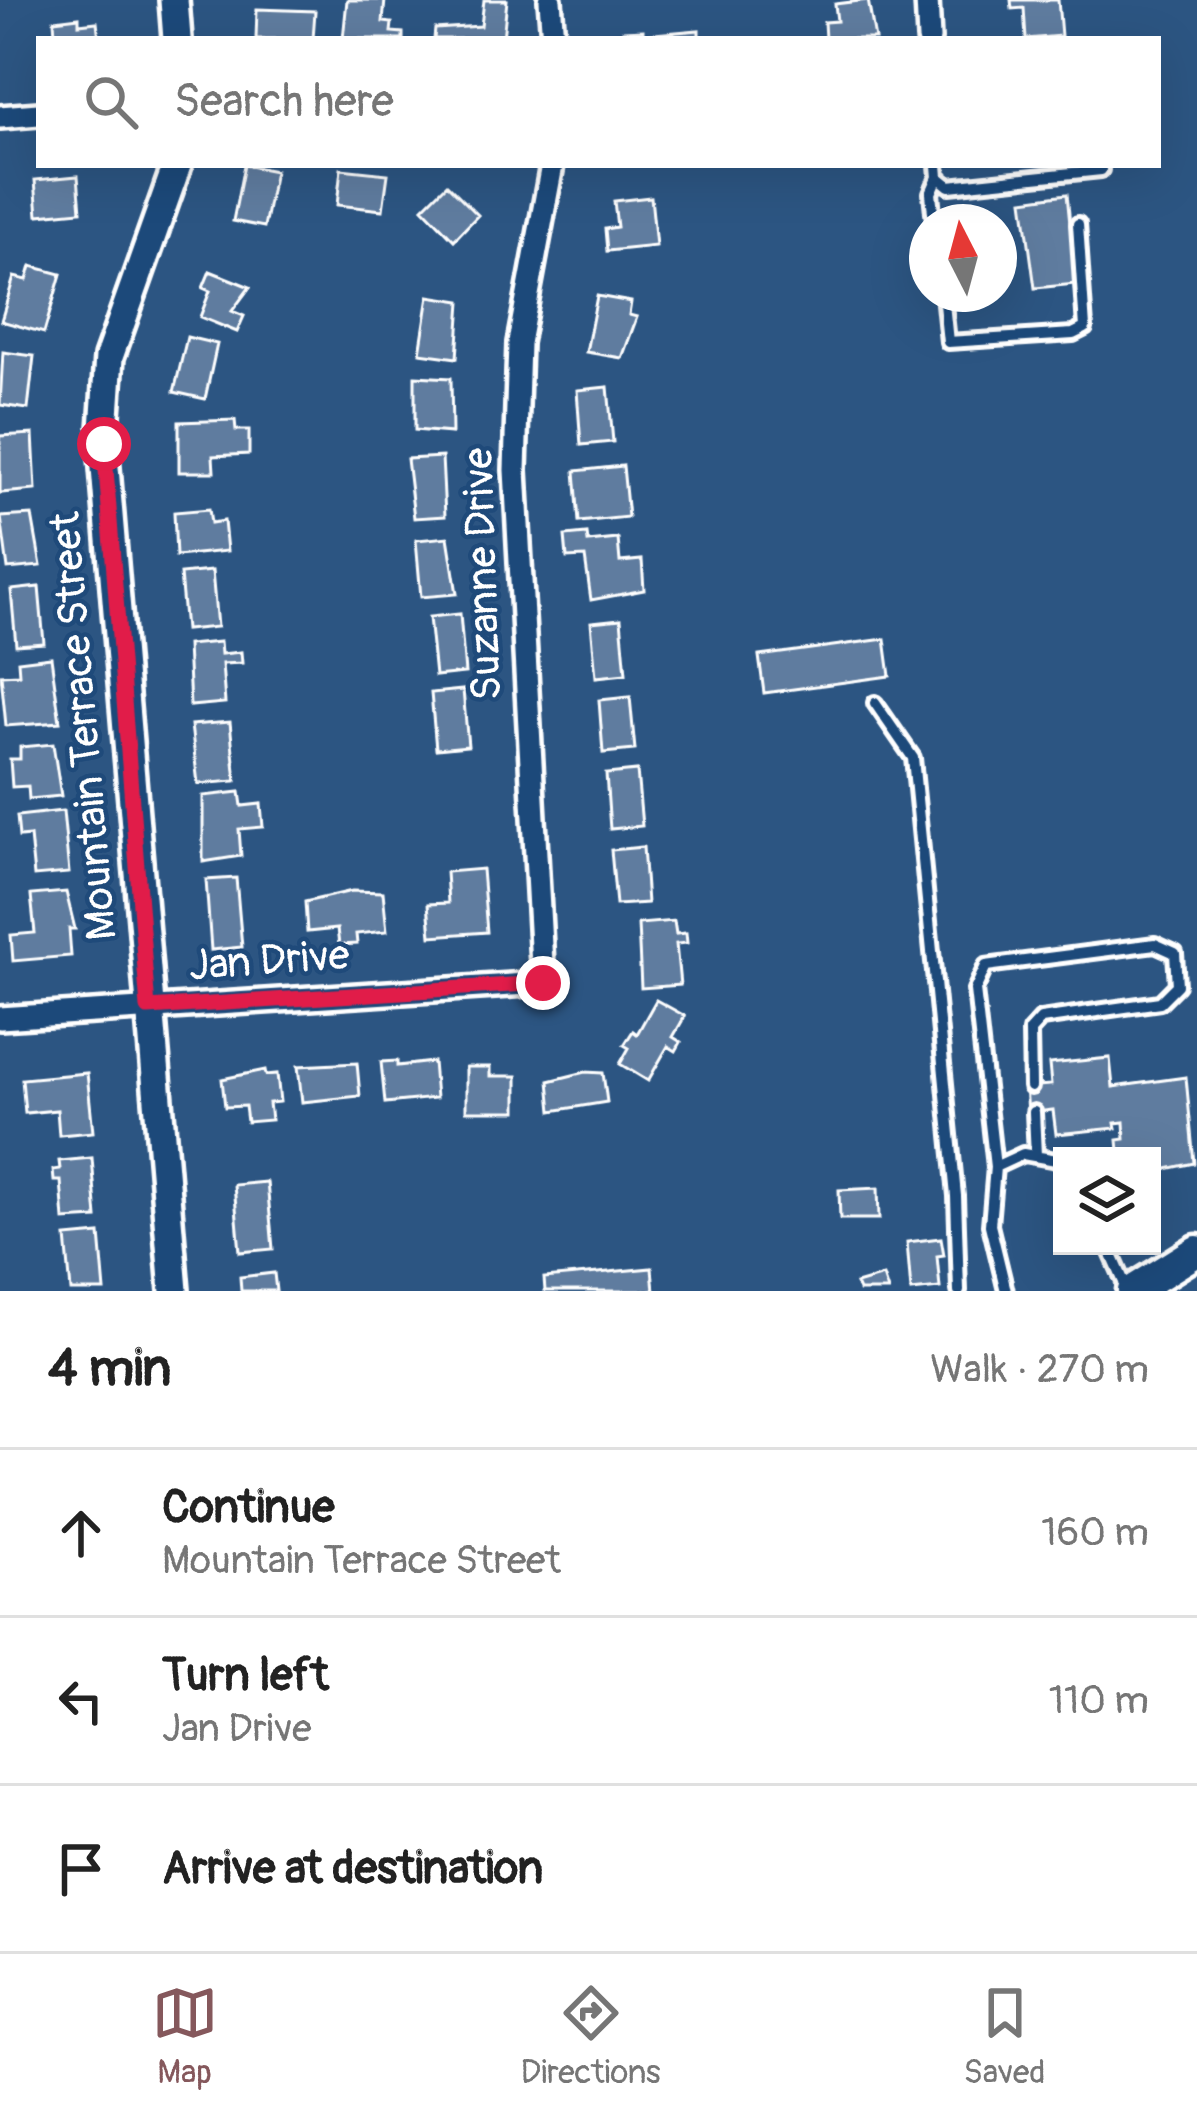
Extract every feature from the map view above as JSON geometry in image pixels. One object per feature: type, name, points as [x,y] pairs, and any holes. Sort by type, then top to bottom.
[{"type":"main road","points":[[1131,1291],[1197,1251]]},
{"type":"street","points":[[174,0],[177,36]]},
{"type":"street","points":[[550,0],[553,36]]},
{"type":"street","points":[[927,0],[929,36]]},
{"type":"street","points":[[0,117],[36,114]]},
{"type":"street","name":"Mountain Terrace Street","points":[[174,1291],[104,444],[109,357],[176,168]]},
{"type":"street","name":"Suzanne Drive","points":[[543,983],[514,470],[519,343],[551,168]]},
{"type":"street","name":"Jan Drive","points":[[0,1018],[543,983]]},
{"type":"lane","points":[[937,171],[949,186],[1101,170]]},
{"type":"lane","points":[[932,204],[937,171]]},
{"type":"lane","points":[[945,312],[949,341],[1073,334],[1084,328],[1078,224]]},
{"type":"lane","points":[[875,703],[914,758],[938,980],[959,1291]]},
{"type":"lane","points":[[1006,1291],[990,1225],[995,1167],[974,990],[986,966],[1155,944],[1175,953],[1177,985],[1160,1002],[1041,1019],[1030,1031],[1031,1087]]},
{"type":"lane","points":[[1034,1112],[1036,1156]]},
{"type":"lane","points":[[995,1167],[1023,1154],[1053,1159]]},
{"type":"lane","points":[[1113,1255],[1131,1291]]},
{"type":"building","points":[[347,0],[385,0],[383,22],[392,23],[391,32],[403,33],[403,36],[343,36]]},
{"type":"building","points":[[484,0],[507,0],[503,36],[434,36],[435,29],[481,26]]},
{"type":"building","points":[[868,0],[874,36],[825,36],[824,22],[837,21],[835,4]]},
{"type":"building","points":[[1011,0],[1058,0],[1061,36],[1026,36],[1024,8],[1012,9]]},
{"type":"building","points":[[257,9],[315,11],[313,36],[256,36]]},
{"type":"building","points":[[79,17],[79,24],[97,22],[99,36],[50,36],[55,34],[54,20]]},
{"type":"building","points":[[643,30],[643,35],[699,30],[699,36],[623,36],[623,31]]},
{"type":"building","points":[[243,168],[275,171],[264,227],[233,221]]},
{"type":"building","points":[[341,169],[388,174],[383,210],[337,205]]},
{"type":"building","points":[[78,176],[81,211],[38,215],[35,180]]},
{"type":"building","points":[[447,184],[478,215],[454,240],[423,208]]},
{"type":"building","points":[[1067,194],[1076,284],[1035,288],[1023,200]]},
{"type":"building","points":[[651,197],[656,246],[607,251],[605,229],[617,227],[614,201]]},
{"type":"building","points":[[31,266],[61,274],[44,333],[1,321],[14,277],[27,280]]},
{"type":"building","points":[[210,271],[250,287],[232,311],[244,316],[237,332],[200,317],[210,291],[203,288]]},
{"type":"building","points":[[429,296],[461,301],[457,358],[420,353]]},
{"type":"building","points":[[597,296],[631,302],[629,315],[637,317],[622,358],[586,352]]},
{"type":"building","points":[[187,337],[217,344],[205,399],[174,392]]},
{"type":"building","points":[[3,352],[34,356],[28,409],[0,405]]},
{"type":"building","points":[[415,376],[451,378],[452,433],[415,430]]},
{"type":"building","points":[[608,387],[613,442],[581,445],[577,390]]},
{"type":"building","points":[[235,420],[236,430],[249,430],[249,454],[213,456],[214,472],[179,472],[179,422]]},
{"type":"building","points":[[33,434],[36,490],[0,493],[0,436]]},
{"type":"building","points":[[442,457],[445,516],[414,518],[407,459]]},
{"type":"building","points":[[623,466],[628,517],[579,522],[575,471]]},
{"type":"building","points":[[209,509],[211,523],[224,521],[227,551],[176,556],[174,512]]},
{"type":"building","points":[[32,515],[41,566],[8,569],[1,517]]},
{"type":"building","points":[[587,534],[588,542],[618,539],[620,562],[642,560],[644,590],[591,600],[585,557],[567,558],[565,536]]},
{"type":"building","points":[[448,537],[457,594],[421,597],[416,540]]},
{"type":"building","points":[[212,571],[217,627],[185,630],[180,574]]},
{"type":"building","points":[[39,587],[44,643],[16,645],[11,590]]},
{"type":"building","points":[[460,614],[465,673],[435,676],[429,617]]},
{"type":"building","points":[[621,619],[626,674],[596,677],[591,622]]},
{"type":"building","points":[[885,639],[890,676],[764,693],[759,656]]},
{"type":"building","points":[[220,642],[221,654],[241,652],[242,663],[222,664],[225,703],[190,706],[187,645]]},
{"type":"building","points":[[51,657],[60,722],[6,726],[1,675],[19,674],[18,661]]},
{"type":"building","points":[[463,690],[468,746],[436,749],[431,693]]},
{"type":"building","points":[[630,697],[635,750],[603,753],[599,700]]},
{"type":"building","points":[[230,722],[236,781],[198,784],[191,725]]},
{"type":"building","points":[[53,744],[61,796],[29,799],[28,786],[12,787],[10,759],[20,759],[20,747]]},
{"type":"building","points":[[637,771],[642,826],[610,829],[606,774]]},
{"type":"building","points":[[240,792],[242,806],[261,804],[263,827],[239,829],[241,856],[203,862],[203,796]]},
{"type":"building","points":[[63,811],[69,873],[34,876],[30,836],[19,837],[17,816]]},
{"type":"building","points":[[643,847],[647,903],[616,905],[611,850]]},
{"type":"building","points":[[482,869],[487,932],[431,936],[428,904],[448,903],[446,872]]},
{"type":"building","points":[[236,878],[242,947],[211,950],[206,880]]},
{"type":"building","points":[[352,891],[383,892],[387,931],[356,934],[357,944],[339,945],[337,929],[307,932],[305,902]]},
{"type":"building","points":[[66,892],[75,929],[69,929],[71,956],[13,961],[11,935],[35,933],[31,895]]},
{"type":"building","points":[[674,921],[676,934],[686,933],[687,943],[676,944],[680,985],[641,988],[638,924]]},
{"type":"building","points":[[656,1000],[685,1016],[673,1037],[681,1042],[676,1051],[668,1046],[648,1081],[620,1064],[629,1048],[624,1045],[633,1031],[637,1034]]},
{"type":"building","points":[[1110,1058],[1113,1087],[1186,1077],[1194,1163],[1162,1170],[1161,1147],[1119,1147],[1118,1140],[1125,1139],[1124,1122],[1115,1123],[1116,1128],[1056,1134],[1053,1110],[1028,1113],[1026,1087],[1051,1085],[1049,1064]]},
{"type":"building","points":[[397,1061],[397,1066],[433,1062],[436,1098],[385,1103],[381,1062]]},
{"type":"building","points":[[357,1063],[360,1096],[302,1102],[298,1066]]},
{"type":"building","points":[[466,1067],[490,1067],[490,1076],[517,1076],[517,1111],[466,1111]]},
{"type":"building","points":[[265,1070],[266,1075],[277,1074],[280,1102],[269,1103],[271,1120],[247,1122],[245,1106],[225,1107],[222,1079]]},
{"type":"building","points":[[585,1072],[603,1073],[607,1102],[552,1111],[549,1081]]},
{"type":"building","points":[[87,1073],[93,1132],[59,1135],[57,1110],[25,1113],[22,1079]]},
{"type":"building","points":[[92,1158],[97,1218],[64,1220],[61,1181],[54,1181],[53,1170],[60,1169],[59,1161]]},
{"type":"building","points":[[267,1182],[273,1249],[240,1252],[234,1185]]},
{"type":"building","points":[[878,1188],[879,1219],[840,1219],[839,1190]]},
{"type":"building","points":[[100,1234],[105,1291],[71,1291],[66,1237]]},
{"type":"building","points":[[941,1238],[944,1255],[937,1256],[940,1288],[911,1291],[907,1242]]},
{"type":"building","points":[[652,1268],[654,1291],[545,1291],[544,1278]]},
{"type":"building","points":[[274,1273],[276,1291],[241,1291],[240,1277]]},
{"type":"building","points":[[883,1276],[888,1291],[859,1291],[856,1284]]},
{"type":"route","points":[[104,444],[148,1008],[543,983]]}]
